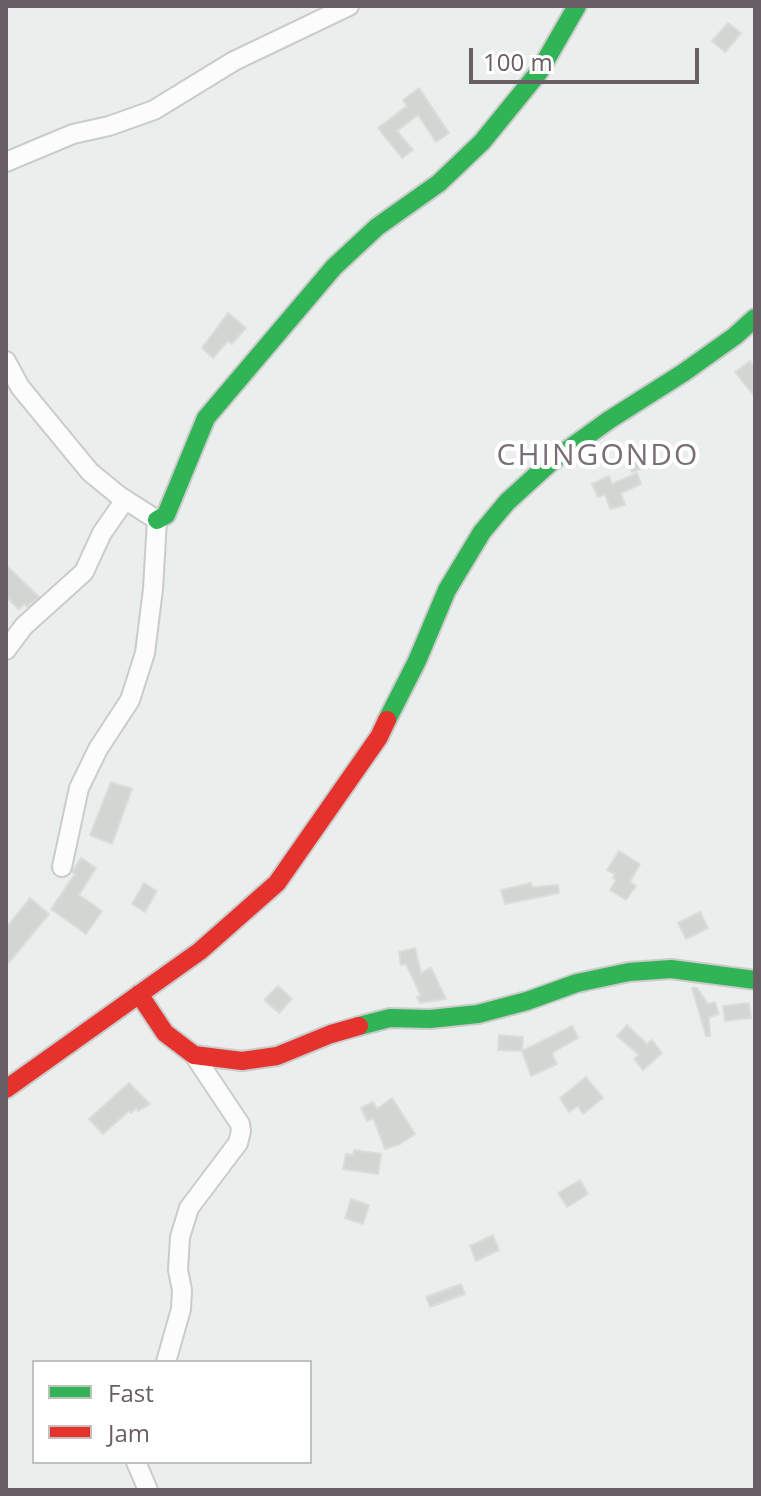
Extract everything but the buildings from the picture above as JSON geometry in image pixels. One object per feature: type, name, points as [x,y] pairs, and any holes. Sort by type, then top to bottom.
[{"type":"street","points":[[6,162],[73,134],[109,126],[154,110],[234,61],[349,6]]},
{"type":"street","points":[[157,520],[166,515],[206,418],[334,267],[377,227],[439,183],[482,142],[539,72],[577,6]]},
{"type":"street","points":[[6,1089],[200,951],[277,883],[379,737],[417,661],[447,590],[482,532],[507,502],[552,461],[683,373],[755,318]]},
{"type":"street","points":[[6,361],[20,387],[90,472],[157,520]]},
{"type":"street","points":[[6,650],[24,626],[84,572],[102,533],[125,500]]},
{"type":"street","points":[[62,867],[79,788],[98,749],[130,700],[145,653],[157,520]]},
{"type":"street","points":[[194,1055],[242,1061],[277,1056],[331,1034],[390,1018],[430,1019],[478,1014],[577,983],[629,972],[671,969],[755,980]]},
{"type":"street","points":[[139,994],[165,1033],[194,1055],[240,1124],[241,1131],[238,1143],[189,1208],[180,1237],[178,1270],[182,1290],[181,1309],[167,1360]]},
{"type":"street","points":[[137,1464],[148,1490]]},
{"type":"traffic: fast","points":[[157,520],[166,515],[206,418],[334,267],[377,227],[439,183],[482,142],[539,72],[577,6]]},
{"type":"traffic: fast","points":[[387,720],[417,661],[447,590],[482,532],[507,502],[552,461],[683,373],[755,318]]},
{"type":"traffic: fast","points":[[359,1026],[390,1018],[430,1019],[478,1014],[577,983],[629,972],[671,969],[755,980]]},
{"type":"traffic: jam","points":[[6,1089],[200,951],[277,883],[379,737],[387,720]]},
{"type":"traffic: jam","points":[[139,994],[165,1033],[194,1055],[242,1061],[277,1056],[359,1026]]},
{"type":"district","name":"CHINGONDO","points":[[598,456]]}]
